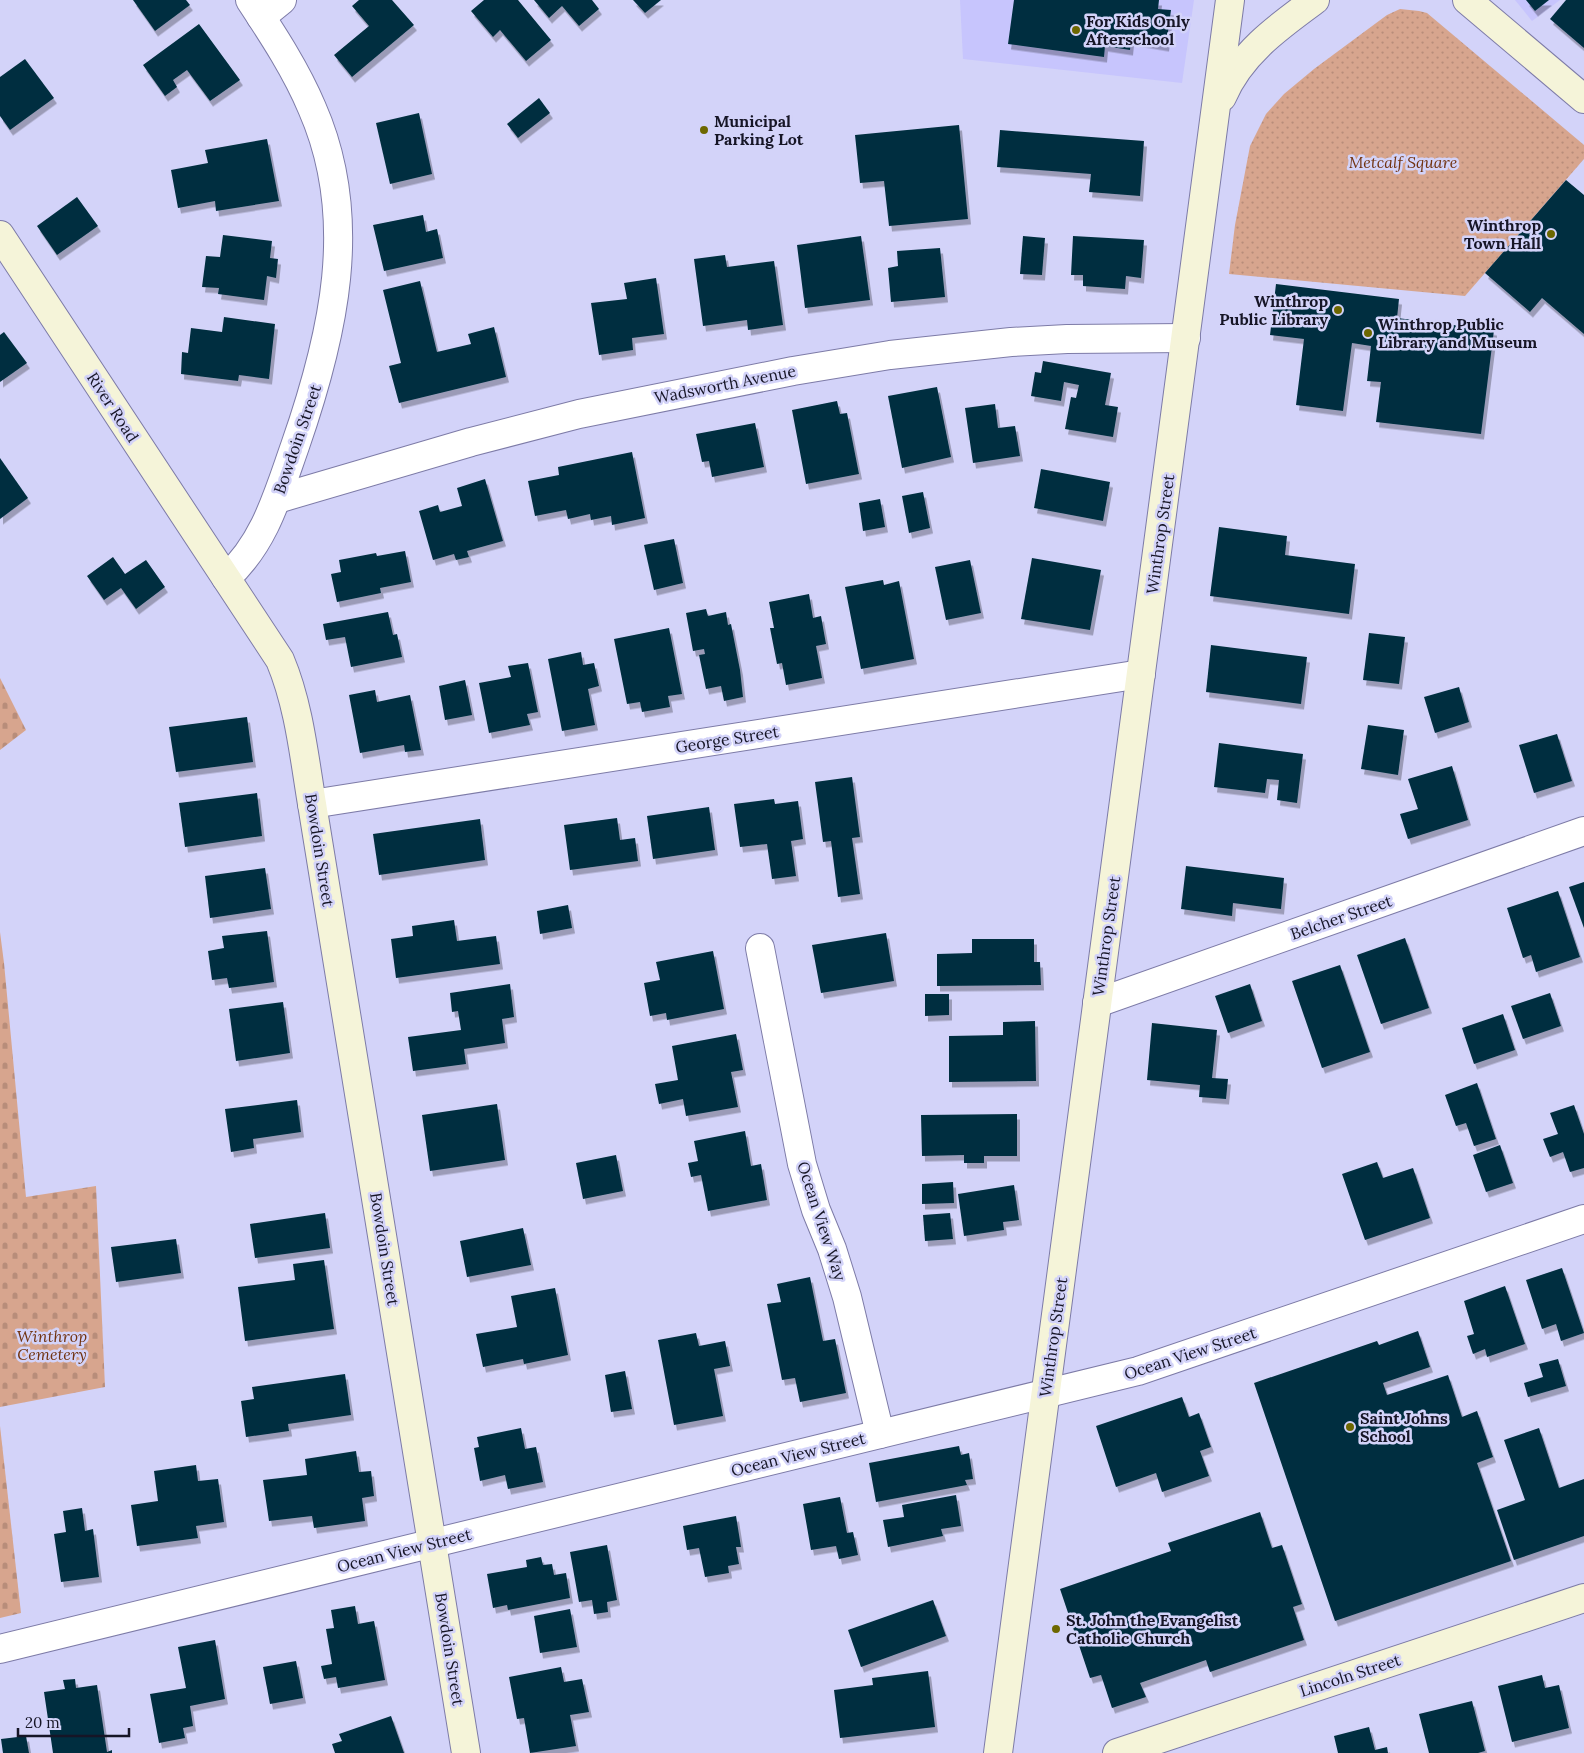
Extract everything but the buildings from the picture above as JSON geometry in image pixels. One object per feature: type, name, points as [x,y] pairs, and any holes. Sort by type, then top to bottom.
[{"type":"street","points":[[256,8],[282,0]]},
{"type":"street","points":[[1215,118],[1230,0]]},
{"type":"street","points":[[1215,118],[1231,79],[1248,56],[1270,34],[1314,0]]},
{"type":"street","points":[[1467,0],[1584,99]]},
{"type":"street","name":"Bowdoin Street","points":[[256,8],[303,87],[320,128],[332,171],[338,238],[336,280],[322,362],[272,514],[245,559],[226,578],[280,660],[288,679],[312,804],[466,1753]]},
{"type":"street","name":"Winthrop Street","points":[[998,1753],[1215,118]]},
{"type":"street","name":"River Road","points":[[0,235],[226,578]]},
{"type":"street","name":"Wadsworth Avenue","points":[[277,499],[463,444],[579,414],[793,371],[906,353],[1011,342],[1067,338],[1186,338]]},
{"type":"street","name":"George Street","points":[[312,804],[1141,674]]},
{"type":"street","name":"Belcher Street","points":[[1097,1003],[1584,831]]},
{"type":"street","name":"Ocean View Way","points":[[760,948],[802,1164],[847,1297],[880,1434]]},
{"type":"street","name":"Ocean View Street","points":[[0,1649],[1157,1366],[1584,1219]]},
{"type":"street","name":"Lincoln Street","points":[[1117,1753],[1584,1598]]},
{"type":"shaded area","name":"For Kids Only Afterschool","points":[[960,0],[1194,0],[1182,83],[963,59]]},
{"type":"shaded area","points":[[1515,0],[1560,0],[1532,21]]},
{"type":"green space","name":"Metcalf Square","points":[[1400,9],[1427,13],[1584,145],[1584,159],[1465,296],[1229,274],[1235,225],[1250,146],[1266,114],[1284,94],[1314,69],[1387,15]]},
{"type":"green space","points":[[0,678],[26,730],[0,750]]},
{"type":"green space","name":"Winthrop Cemetery","points":[[0,932],[26,1197],[96,1186],[105,1387],[0,1407]]},
{"type":"green space","points":[[0,1426],[21,1613],[0,1618]]},
{"type":"place","name":"For Kids Only Afterschool","points":[[1076,30]]},
{"type":"place","name":"Municipal Parking Lot","points":[[704,130]]},
{"type":"place","name":"Winthrop Town Hall","points":[[1551,234]]},
{"type":"place","name":"Winthrop Public Library","points":[[1338,310]]},
{"type":"place","name":"Winthrop Public Library and Museum","points":[[1368,333]]},
{"type":"place","name":"Saint Johns School","points":[[1350,1427]]},
{"type":"place","name":"St. John the Evangelist Catholic Church","points":[[1056,1629]]}]
